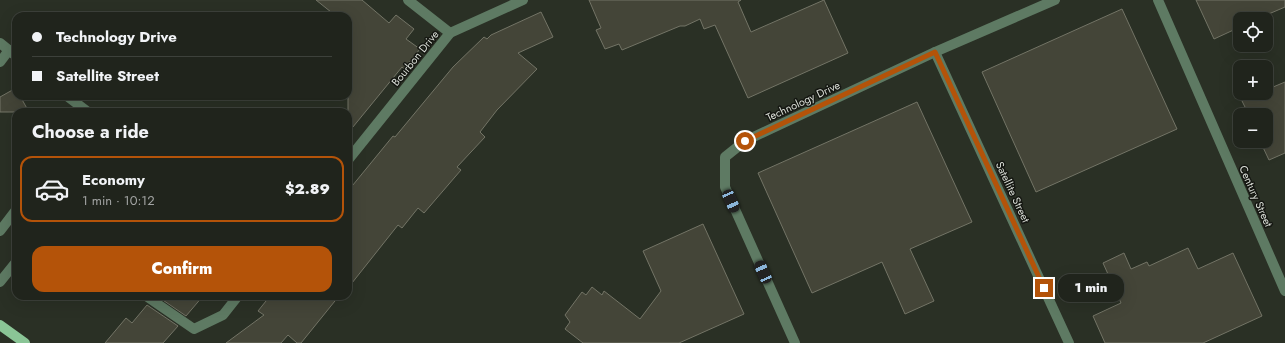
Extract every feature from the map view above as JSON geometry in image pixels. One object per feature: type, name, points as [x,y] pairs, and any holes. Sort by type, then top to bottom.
[{"type":"main road","points":[[0,325],[25,343]]},
{"type":"street","points":[[408,0],[450,33]]},
{"type":"street","name":"Bourbon Drive","points":[[352,155],[450,33],[523,0]]},
{"type":"street","name":"Technology Drive","points":[[795,343],[725,187],[725,157],[745,141],[935,52],[1055,0]]},
{"type":"street","name":"Century Street","points":[[1158,0],[1285,291]]},
{"type":"street","points":[[0,44],[12,53],[0,62]]},
{"type":"street","name":"Satellite Street","points":[[935,52],[1069,343]]},
{"type":"street","points":[[72,100],[83,108]]},
{"type":"street","points":[[0,231],[12,215]]},
{"type":"street","points":[[0,282],[12,267]]},
{"type":"street","points":[[152,300],[194,329],[223,315],[235,300]]},
{"type":"building","points":[[316,0],[362,0],[389,23],[396,15],[414,29],[406,39],[420,49],[404,69],[402,67],[352,128],[352,108],[348,108],[348,100],[352,100],[352,12],[331,12]]},
{"type":"building","points":[[589,0],[741,0],[738,2],[751,32],[824,0],[848,53],[748,98],[715,25],[704,29],[700,19],[622,50],[619,44],[605,49],[596,30],[601,28]]},
{"type":"building","points":[[1196,0],[1285,0],[1285,7],[1273,12],[1233,12],[1233,30],[1214,39]]},
{"type":"building","points":[[1122,9],[1177,129],[1036,192],[982,72]]},
{"type":"building","points":[[541,12],[553,37],[518,53],[537,69],[497,110],[480,132],[485,137],[457,167],[461,170],[424,213],[418,208],[402,228],[398,225],[352,283],[352,186],[453,67],[484,37],[487,39],[491,35]]},
{"type":"building","points":[[1285,82],[1285,153],[1269,160],[1263,148],[1273,148],[1273,108],[1246,108],[1242,101],[1273,100],[1273,87]]},
{"type":"building","points":[[12,90],[12,100],[22,100],[27,108],[12,108],[12,112],[0,112],[0,97]]},
{"type":"building","points":[[917,102],[972,222],[910,249],[934,301],[905,314],[882,262],[812,293],[758,173]]},
{"type":"building","points":[[703,224],[744,314],[679,343],[583,343],[565,329],[570,322],[565,315],[582,292],[586,295],[592,287],[602,295],[604,291],[640,319],[661,291],[643,251]]},
{"type":"building","points":[[1188,248],[1198,269],[1233,253],[1262,316],[1203,343],[1105,343],[1093,316],[1121,303],[1103,263],[1124,253],[1131,269],[1147,262],[1149,266]]},
{"type":"building","points":[[163,300],[200,300],[186,316]]},
{"type":"building","points":[[267,300],[336,300],[301,343],[297,343],[288,335],[281,343],[226,343],[264,315],[258,311]]},
{"type":"building","points":[[147,305],[178,326],[163,343],[105,343],[126,318],[132,323]]},
{"type":"route","points":[[745,141],[935,52],[1044,288]]}]
